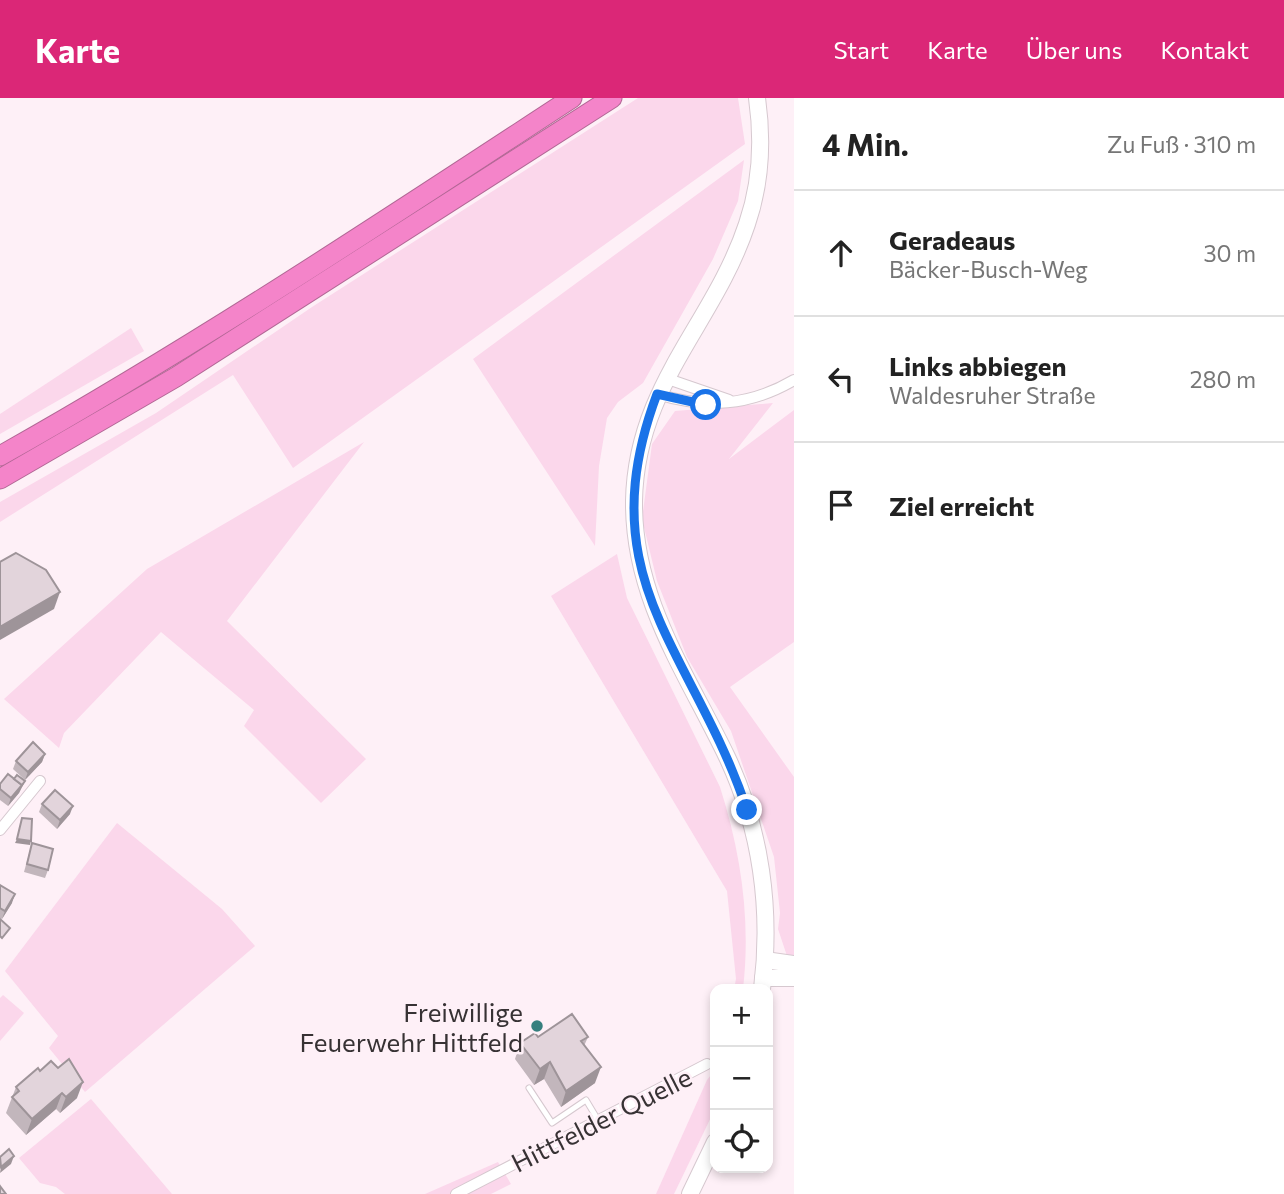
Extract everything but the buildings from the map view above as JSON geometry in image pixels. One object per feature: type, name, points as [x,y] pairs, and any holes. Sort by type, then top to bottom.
[{"type":"highway","points":[[0,456],[129,382],[263,299],[572,98]]},
{"type":"highway","points":[[0,479],[176,377],[612,98]]},
{"type":"street","points":[[757,98],[760,159],[754,201],[747,226],[722,280],[657,394],[637,466],[634,498],[638,559],[657,620],[727,757],[747,810],[762,880],[765,960],[762,984],[794,978]]},
{"type":"street","points":[[665,378],[731,401]]},
{"type":"street","points":[[657,394],[706,405],[764,395],[794,380]]},
{"type":"street","points":[[0,830],[40,781]]},
{"type":"street","points":[[765,960],[794,964]]},
{"type":"street","name":"Hittfelder Quelle","points":[[456,1194],[707,1064]]},
{"type":"street","points":[[690,1194],[710,1152]]},
{"type":"lane","points":[[529,1088],[552,1123],[586,1100],[599,1121]]},
{"type":"shaded area","points":[[638,98],[738,98],[745,144],[293,468],[233,375],[0,522],[0,502],[156,413],[312,307]]},
{"type":"shaded area","points":[[744,160],[738,201],[713,259],[643,383],[618,402],[607,418],[599,466],[595,546],[473,359]]},
{"type":"shaded area","points":[[131,328],[144,351],[0,434],[0,414]]},
{"type":"shaded area","points":[[773,403],[729,459],[794,410],[794,642],[730,687],[794,777],[794,956],[787,956],[778,929],[780,913],[774,857],[731,731],[687,657],[657,581],[642,519],[652,444],[675,411]]},
{"type":"shaded area","points":[[364,442],[227,621],[366,759],[321,803],[244,726],[254,710],[161,632],[64,733],[59,748],[4,699],[147,569]]},
{"type":"shaded area","points":[[617,554],[627,598],[720,787],[739,862],[745,912],[743,984],[735,984],[727,891],[551,596]]},
{"type":"shaded area","points":[[117,823],[222,909],[255,946],[85,1092],[49,1048],[58,1036],[5,971]]},
{"type":"shaded area","points":[[3,995],[24,1013],[0,1041],[0,998]]},
{"type":"shaded area","points":[[710,1076],[710,1119],[674,1194],[656,1194]]},
{"type":"shaded area","points":[[91,1099],[172,1194],[65,1194],[56,1187],[40,1183],[19,1158]]},
{"type":"shaded area","points":[[498,1162],[511,1184],[491,1194],[425,1194]]},
{"type":"place","name":"Freiwillige Feuerwehr Hittfeld","points":[[537,1026]]},
{"type":"route","points":[[706,405],[657,394],[637,466],[635,537],[638,559],[653,610],[727,757],[747,810]]}]
